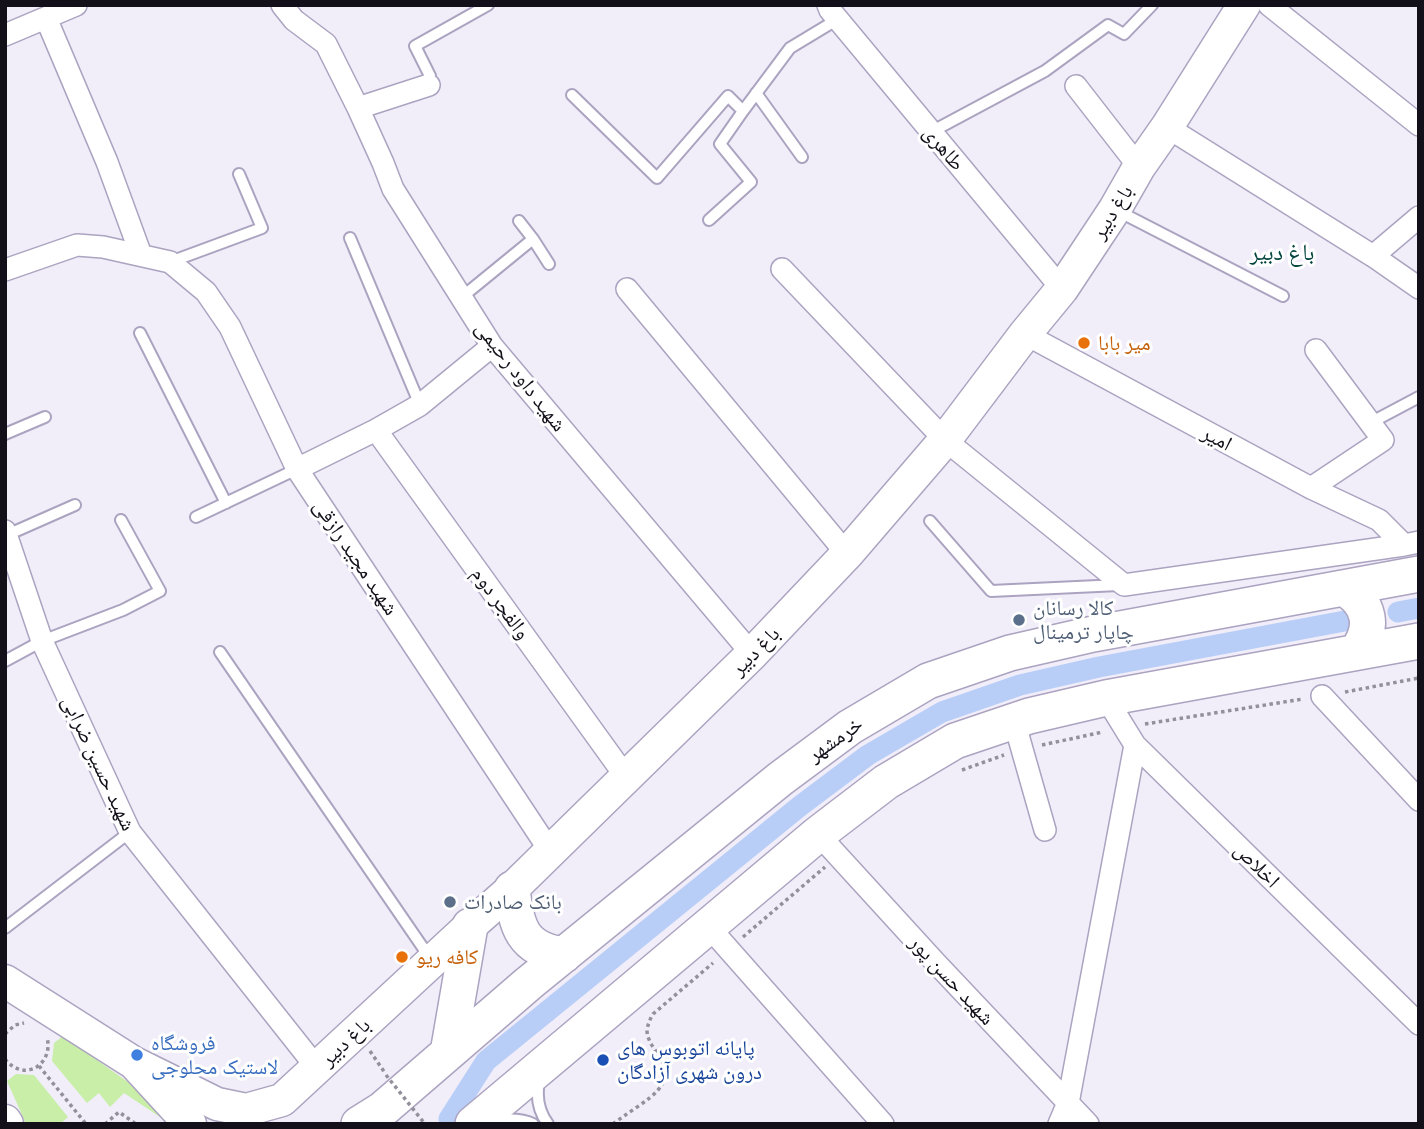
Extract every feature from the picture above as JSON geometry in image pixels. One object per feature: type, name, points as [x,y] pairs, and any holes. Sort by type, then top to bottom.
[{"type":"main road","name":"باغ دبیر","points":[[134,1063],[217,1104],[246,1110],[282,1100],[512,889],[752,654],[847,554],[945,440],[1062,289],[1244,5]]},
{"type":"main road","name":"خرمشهر","points":[[375,1108],[448,1053],[780,779],[850,727],[928,681],[1010,653],[1093,634],[1344,587],[1414,554]]},
{"type":"main road","points":[[1344,587],[1359,599],[1367,617],[1366,635],[1356,652]]},
{"type":"main road","points":[[473,1124],[543,1065],[719,938],[828,845],[886,782],[955,741],[1018,735],[1028,716],[1106,698],[1419,641]]},
{"type":"main road","points":[[512,889],[517,921],[522,932],[540,949],[564,955]]},
{"type":"main road","points":[[448,1053],[470,926]]},
{"type":"main road","points":[[5,981],[29,1017],[134,1063],[190,1124]]},
{"type":"street","points":[[5,35],[76,5]]},
{"type":"street","name":"شهید داود رحیمی","points":[[282,5],[294,20],[326,44],[358,108],[393,189],[492,346],[752,654]]},
{"type":"street","points":[[1269,5],[1419,125]]},
{"type":"street","name":"طاهری","points":[[833,12],[1062,289]]},
{"type":"street","points":[[46,18],[107,162],[141,255]]},
{"type":"street","points":[[358,108],[429,85]]},
{"type":"street","points":[[1076,86],[1139,167]]},
{"type":"street","points":[[1167,127],[1373,256],[1419,288]]},
{"type":"street","points":[[1373,256],[1419,217]]},
{"type":"street","points":[[5,270],[77,245],[103,247],[170,262]]},
{"type":"street","name":"شهید مجید رازقی","points":[[170,262],[206,292],[230,327],[297,469],[550,851]]},
{"type":"street","points":[[782,269],[945,440],[1124,585],[1414,554]]},
{"type":"street","points":[[627,289],[847,554]]},
{"type":"street","name":"امیر","points":[[1025,334],[1311,488],[1379,520],[1414,554]]},
{"type":"street","points":[[297,469],[420,405],[492,346]]},
{"type":"street","points":[[1311,488],[1383,440],[1316,349]]},
{"type":"street","name":"والفجر دوم","points":[[376,430],[625,777]]},
{"type":"street","name":"شهید حسین ضرابی","points":[[6,533],[41,640],[130,832],[317,1068]]},
{"type":"street","points":[[1322,696],[1419,800]]},
{"type":"street","name":"اخلاص","points":[[1106,698],[1130,736],[1419,1024]]},
{"type":"street","points":[[1018,735],[1045,830]]},
{"type":"street","points":[[1059,1124],[1069,1103],[1130,736]]},
{"type":"street","name":"شهید حسن پور","points":[[828,845],[1088,1124]]},
{"type":"street","points":[[719,938],[883,1124]]},
{"type":"lane","points":[[429,85],[430,76],[415,46],[488,5]]},
{"type":"lane","points":[[931,132],[1045,71],[1108,25],[1124,34],[1152,5]]},
{"type":"lane","points":[[709,220],[751,182],[720,144],[790,48],[833,12]]},
{"type":"lane","points":[[756,93],[802,156]]},
{"type":"lane","points":[[572,95],[657,178],[728,96],[743,111]]},
{"type":"lane","points":[[170,262],[262,228],[239,174]]},
{"type":"lane","points":[[1115,209],[1283,296]]},
{"type":"lane","points":[[519,221],[549,264]]},
{"type":"lane","points":[[350,237],[420,405]]},
{"type":"lane","points":[[462,298],[533,239]]},
{"type":"lane","points":[[140,333],[226,503]]},
{"type":"lane","points":[[1370,423],[1419,397]]},
{"type":"lane","points":[[5,434],[45,417]]},
{"type":"lane","points":[[196,517],[297,469]]},
{"type":"lane","points":[[6,533],[75,505]]},
{"type":"lane","points":[[5,661],[41,640],[123,610],[160,592],[121,520]]},
{"type":"lane","points":[[930,521],[991,591],[1124,585]]},
{"type":"lane","points":[[220,652],[432,962]]},
{"type":"lane","points":[[5,928],[130,832]]},
{"type":"lane","points":[[543,1065],[538,1088],[538,1107],[548,1124]]},
{"type":"lane","points":[[479,1124],[505,1119],[533,1124]]},
{"type":"path","points":[[961,771],[1018,735],[1130,736],[1419,678]]},
{"type":"path","points":[[613,1124],[657,1091],[663,1082],[666,1069],[647,1032],[653,1014],[719,938],[828,845]]},
{"type":"path","points":[[5,1034],[29,1017],[47,1037],[49,1045],[44,1060],[31,1070],[15,1068],[5,1059]]},
{"type":"path","points":[[38,1066],[86,1124]]},
{"type":"path","points":[[375,1108],[425,1124]]},
{"type":"path","points":[[105,1124],[119,1112],[136,1124]]},
{"type":"green space","points":[[63,1036],[128,1082],[166,1121],[124,1093],[110,1107],[99,1093],[87,1103],[52,1061],[54,1043]]},
{"type":"green space","points":[[16,1074],[34,1075],[68,1117],[60,1124],[26,1124],[7,1081]]},
{"type":"waterway","points":[[1398,612],[1419,608]]},
{"type":"waterway","points":[[449,1119],[486,1061],[800,806],[868,755],[942,712],[1020,685],[1099,667],[1350,620]]},
{"type":"place","name":"میر بابا","points":[[1084,343]]},
{"type":"place","name":"کالا رسانان چاپار ترمینال","points":[[1019,620]]},
{"type":"place","name":"بانک صادرات","points":[[450,902]]},
{"type":"place","name":"کافه ریو","points":[[402,957]]},
{"type":"place","name":"فروشگاه لاستیک محلوجی","points":[[137,1055]]},
{"type":"place","name":"پایانه اتوبوس های درون شهری آزادگان","points":[[603,1060]]},
{"type":"district","name":"باغ دبیر","points":[[1282,252]]}]
